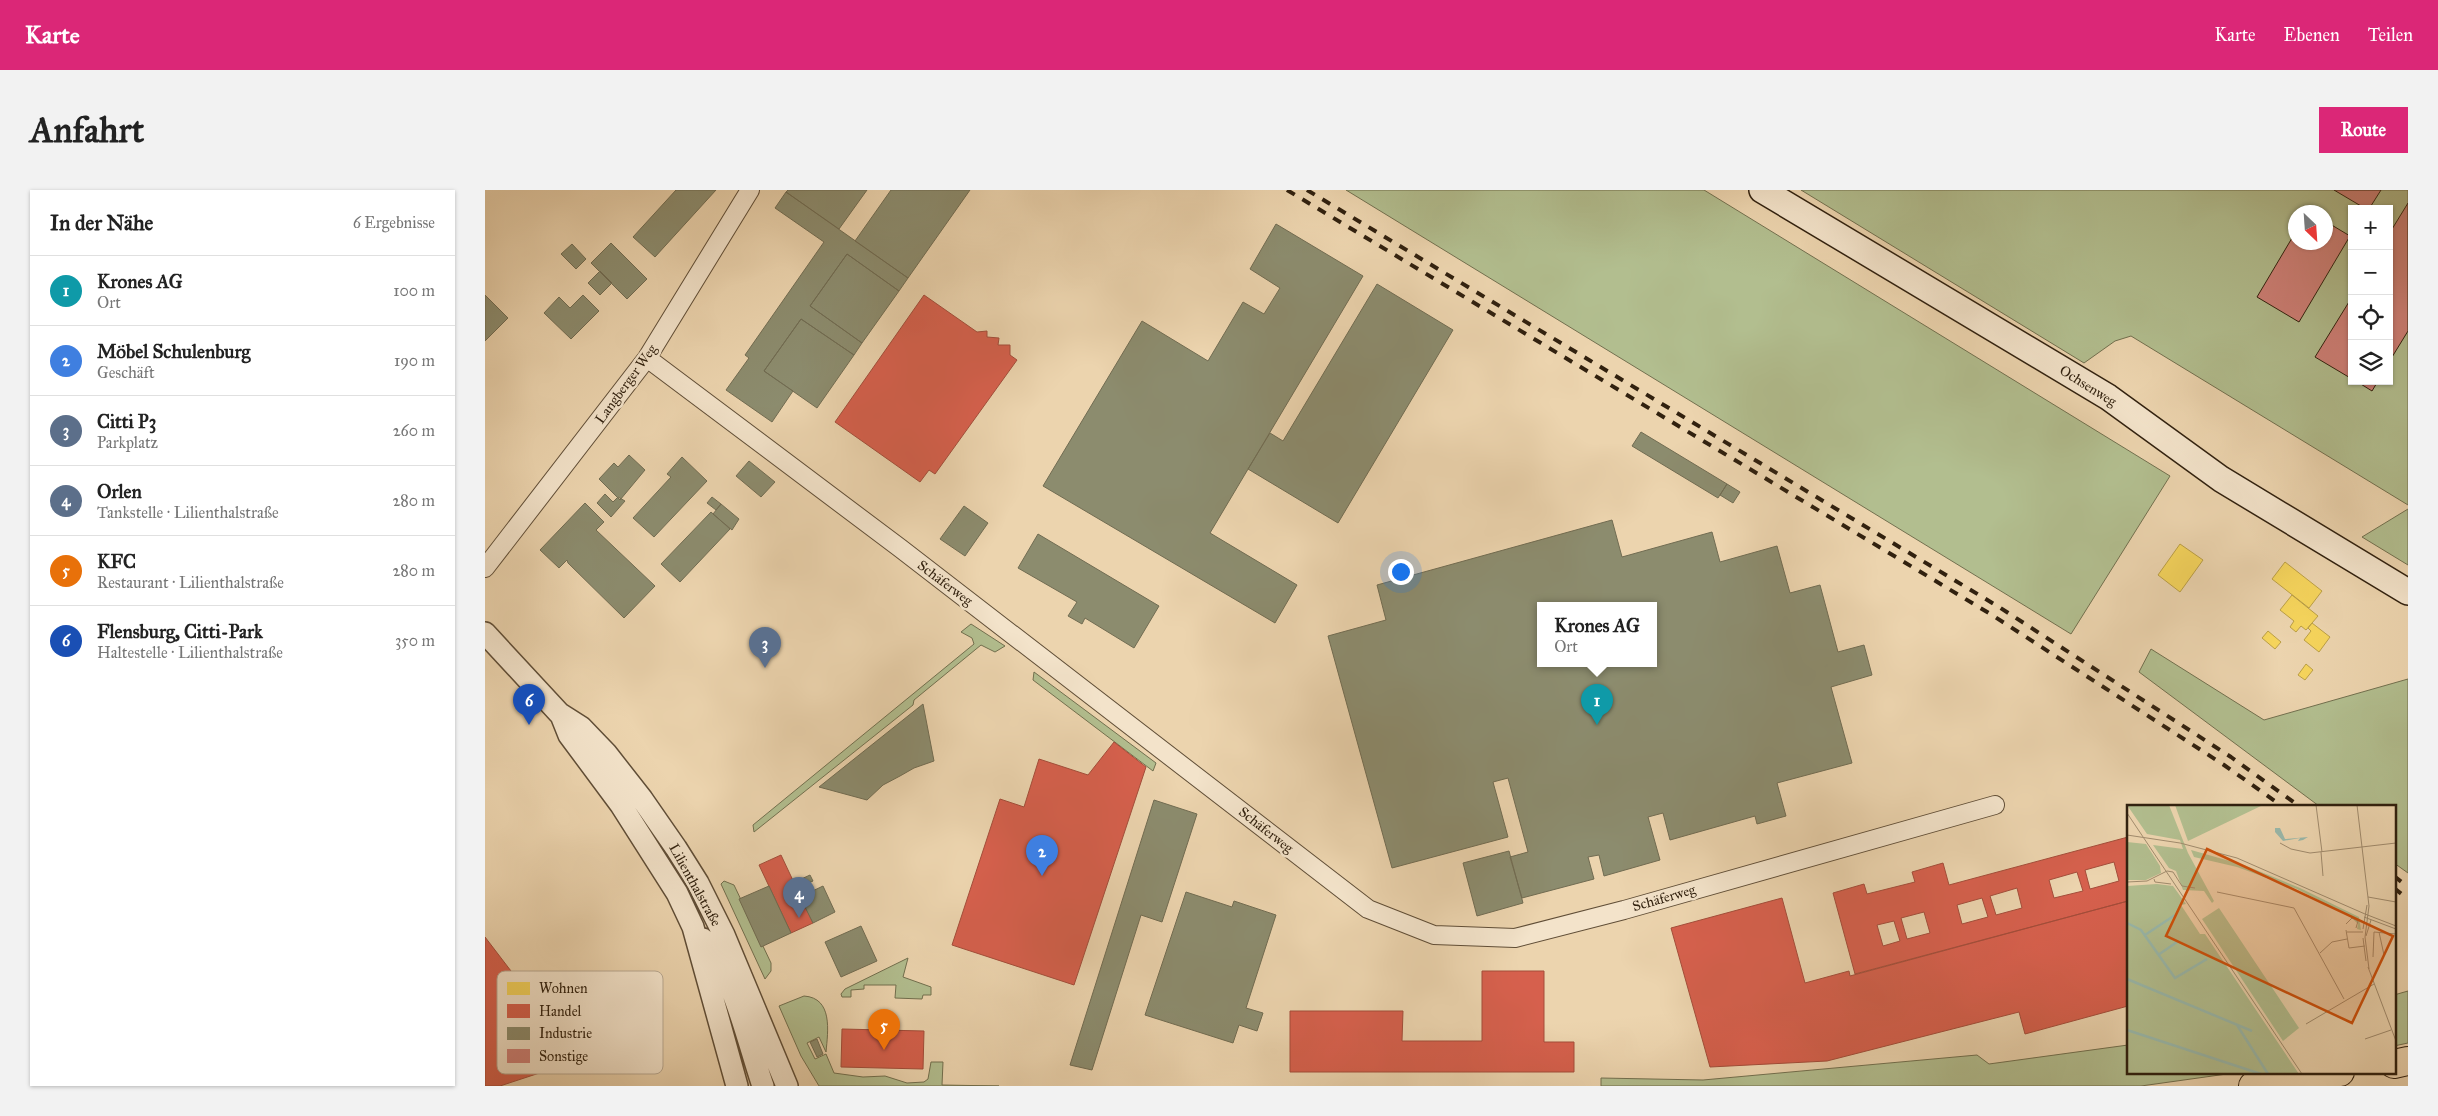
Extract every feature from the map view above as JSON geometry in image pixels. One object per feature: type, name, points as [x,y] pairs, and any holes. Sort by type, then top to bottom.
[{"type":"highway","points":[[2395,1064],[2408,1061]]},
{"type":"highway","points":[[2253,1086],[2328,1074]]},
{"type":"main road","name":"Ochsenweg","points":[[1761,190],[2108,397],[2221,479],[2408,592]]},
{"type":"street","name":"Langberger Weg","points":[[485,568],[647,358],[750,190]]},
{"type":"street","name":"Schäferweg","points":[[647,358],[900,548],[1368,909],[1434,935],[1515,938],[1624,910],[1995,805]]},
{"type":"street","name":"Lilienthalstraße","points":[[485,633],[559,713],[581,727],[606,753],[642,799],[697,883],[753,1003],[787,1086]]},
{"type":"street","name":"Lilienthalstraße","points":[[559,713],[569,735],[647,842],[677,893],[693,927],[737,1086]]},
{"type":"street","name":"Lilienthalstraße","points":[[693,927],[711,948],[728,985],[763,1086]]},
{"type":"green space","points":[[1346,190],[1704,190],[2170,476],[2071,634]]},
{"type":"green space","points":[[1801,190],[2408,190],[2408,505],[2131,336],[2115,341],[2084,363]]},
{"type":"green space","points":[[2408,509],[2408,565],[2362,537]]},
{"type":"green space","points":[[971,624],[1005,646],[995,652],[981,645],[914,700],[913,705],[754,832],[753,825],[974,644],[972,638],[961,632]]},
{"type":"green space","points":[[2151,649],[2264,720],[2408,679],[2408,873],[2395,864],[2395,805],[2318,805],[2139,672]]},
{"type":"green space","points":[[1034,672],[1156,763],[1153,771],[1033,680]]},
{"type":"green space","points":[[724,881],[734,885],[771,963],[771,971],[765,979],[721,884]]},
{"type":"green space","points":[[908,958],[903,977],[931,987],[931,995],[923,995],[922,999],[895,998],[896,985],[864,985],[864,989],[851,990],[851,997],[842,997],[841,994],[845,989]]},
{"type":"green space","points":[[2408,991],[2408,1043],[2395,1046],[2395,995]]},
{"type":"green space","points":[[804,996],[813,998],[820,1003],[827,1017],[828,1026],[826,1052],[819,1037],[807,1043],[815,1059],[826,1054],[834,1073],[863,1077],[885,1076],[907,1083],[924,1082],[928,1079],[931,1062],[943,1062],[942,1085],[999,1086],[819,1086],[801,1056],[779,1006]]},
{"type":"green space","points":[[2127,1045],[2127,1074],[2227,1074],[2141,1086],[1601,1086],[1601,1078],[1703,1080],[1977,1055],[1989,1064]]},
{"type":"building: Wohnen","points":[[2180,544],[2203,560],[2180,592],[2158,575]]},
{"type":"building: Wohnen","points":[[2285,562],[2322,591],[2309,608],[2272,579]]},
{"type":"building: Wohnen","points":[[2292,595],[2318,616],[2306,630],[2301,626],[2296,632],[2290,627],[2294,621],[2280,610]]},
{"type":"building: Wohnen","points":[[2312,623],[2330,637],[2319,652],[2304,640],[2311,631],[2308,628]]},
{"type":"building: Wohnen","points":[[2268,631],[2281,642],[2275,649],[2262,638]]},
{"type":"building: Wohnen","points":[[2306,664],[2313,670],[2305,680],[2298,675]]},
{"type":"building: Handel","points":[[924,295],[977,332],[987,331],[987,337],[999,338],[998,345],[1010,345],[1010,355],[1017,360],[935,474],[929,470],[920,482],[835,422]]},
{"type":"building: Handel","points":[[1114,742],[1146,767],[1074,985],[952,945],[1000,799],[1024,807],[1039,759],[1088,775]]},
{"type":"building: Handel","points":[[2127,837],[2127,901],[1855,974],[1833,893],[1864,884],[1867,894],[1915,882],[1912,872],[1943,863],[1949,885]],"holes":[[[2114,862],[2119,881],[2090,889],[2085,870]],[[2077,872],[2083,891],[2054,898],[2049,880]],[[2017,888],[2022,908],[1996,915],[1990,896]],[[1982,898],[1988,917],[1962,924],[1957,905]],[[1924,912],[1930,933],[1907,939],[1901,918]],[[1894,921],[1900,941],[1883,946],[1877,925]]]},
{"type":"building: Handel","points":[[781,855],[813,923],[791,933],[759,865]]},
{"type":"building: Handel","points":[[1782,898],[1805,983],[1849,971],[1850,976],[2127,901],[2127,1006],[2025,1034],[2019,1012],[1827,1061],[1710,1067],[1671,928]]},
{"type":"building: Handel","points":[[485,937],[511,971],[497,971],[497,1074],[536,1074],[500,1086],[485,1086]]},
{"type":"building: Handel","points":[[1482,971],[1544,971],[1544,1042],[1574,1042],[1574,1072],[1290,1072],[1290,1011],[1403,1011],[1402,1041],[1482,1041]]},
{"type":"building: Handel","points":[[842,1029],[924,1031],[923,1069],[841,1067]]},
{"type":"building: Industrie","points":[[676,190],[716,190],[655,257],[633,237]]},
{"type":"building: Industrie","points":[[788,190],[867,190],[839,229],[786,192]]},
{"type":"building: Industrie","points":[[891,190],[970,190],[908,278],[855,241]]},
{"type":"building: Industrie","points":[[786,192],[908,278],[899,291],[847,254],[810,306],[862,343],[854,355],[801,319],[764,371],[793,391],[772,422],[726,390],[749,358],[745,355],[824,242],[775,208]]},
{"type":"building: Industrie","points":[[1276,224],[1363,276],[1210,533],[1297,585],[1275,623],[1043,486],[1142,321],[1208,361],[1243,302],[1264,314],[1280,288],[1250,269]]},
{"type":"building: Industrie","points":[[611,243],[647,279],[627,299],[591,263]]},
{"type":"building: Industrie","points":[[572,244],[586,259],[576,269],[561,254]]},
{"type":"building: Industrie","points":[[847,254],[899,291],[862,343],[810,306]]},
{"type":"building: Industrie","points":[[600,271],[612,283],[600,295],[588,283]]},
{"type":"building: Industrie","points":[[1377,284],[1453,330],[1338,523],[1248,469],[1270,433],[1283,441]]},
{"type":"building: Industrie","points":[[485,295],[508,318],[485,341]]},
{"type":"building: Industrie","points":[[583,295],[599,311],[571,339],[544,313],[559,297],[570,308]]},
{"type":"building: Industrie","points":[[801,319],[854,355],[817,408],[764,371]]},
{"type":"building: Industrie","points":[[1641,432],[1727,484],[1718,498],[1632,446]]},
{"type":"building: Industrie","points":[[629,455],[645,470],[620,500],[599,479],[614,463],[618,467]]},
{"type":"building: Industrie","points":[[682,457],[707,481],[654,537],[633,518],[671,477],[667,474]]},
{"type":"building: Industrie","points":[[749,461],[775,482],[761,497],[736,476]]},
{"type":"building: Industrie","points":[[1727,484],[1740,492],[1733,503],[1720,495]]},
{"type":"building: Industrie","points":[[605,494],[613,502],[618,497],[625,501],[611,517],[597,503]]},
{"type":"building: Industrie","points":[[712,497],[721,504],[716,510],[707,503]]},
{"type":"building: Industrie","points":[[585,503],[604,522],[596,530],[655,586],[624,618],[567,560],[559,568],[540,550]]},
{"type":"building: Industrie","points":[[721,504],[739,519],[732,530],[713,514]]},
{"type":"building: Industrie","points":[[964,506],[988,523],[965,556],[940,539]]},
{"type":"building: Industrie","points":[[711,512],[730,529],[680,582],[661,564]]},
{"type":"building: Industrie","points":[[1612,520],[1622,557],[1712,532],[1720,562],[1777,546],[1790,593],[1820,585],[1838,652],[1864,645],[1872,675],[1831,687],[1852,763],[1777,783],[1786,816],[1757,824],[1755,816],[1670,840],[1663,813],[1648,817],[1660,860],[1604,876],[1599,855],[1588,857],[1594,879],[1522,898],[1510,857],[1528,852],[1508,778],[1493,782],[1508,837],[1392,868],[1328,636],[1386,620],[1377,585]]},
{"type":"building: Industrie","points":[[1038,534],[1159,606],[1134,648],[1085,618],[1082,624],[1068,616],[1077,602],[1018,568]]},
{"type":"building: Industrie","points":[[923,704],[934,761],[914,768],[883,785],[867,800],[819,787]]},
{"type":"building: Industrie","points":[[1154,800],[1197,814],[1162,922],[1141,915],[1092,1070],[1070,1065]]},
{"type":"building: Industrie","points":[[1509,851],[1523,903],[1477,916],[1463,863]]},
{"type":"building: Industrie","points":[[810,875],[813,881],[800,887],[797,881]]},
{"type":"building: Industrie","points":[[769,886],[791,933],[761,947],[739,899]]},
{"type":"building: Industrie","points":[[823,886],[835,912],[813,923],[800,897]]},
{"type":"building: Industrie","points":[[1186,892],[1232,907],[1234,901],[1276,915],[1246,1008],[1263,1013],[1257,1031],[1239,1025],[1233,1043],[1145,1015]]},
{"type":"building: Industrie","points":[[861,926],[877,961],[841,977],[825,942]]},
{"type":"building: Industrie","points":[[817,1039],[823,1054],[817,1057],[810,1042]]},
{"type":"building: Sonstige","points":[[2334,190],[2381,190],[2372,205],[2359,205]]},
{"type":"building: Sonstige","points":[[2408,203],[2408,331],[2393,355],[2393,250],[2393,227]]},
{"type":"building: Sonstige","points":[[2333,226],[2348,235],[2348,239],[2299,322],[2257,297],[2288,245],[2288,250],[2333,250]]},
{"type":"building: Sonstige","points":[[2348,303],[2348,377],[2315,357]]},
{"type":"building: Sonstige","points":[[2362,385],[2376,385],[2372,391]]},
{"type":"railway","points":[[1287,190],[1992,615],[2224,765],[2281,805]]},
{"type":"railway","points":[[1307,190],[1999,607],[2231,757],[2298,805]]},
{"type":"railway","points":[[2395,877],[2408,887]]},
{"type":"railway","points":[[2395,889],[2408,899]]},
{"type":"place","name":"Citti P3","points":[[765,668]]},
{"type":"place","name":"Flensburg, Citti-Park","points":[[529,725]]},
{"type":"place","name":"Krones AG","points":[[1597,725]]},
{"type":"place","name":"Möbel Schulenburg","points":[[1042,876]]},
{"type":"place","name":"Orlen","points":[[799,918]]},
{"type":"place","name":"KFC","points":[[884,1050]]}]
